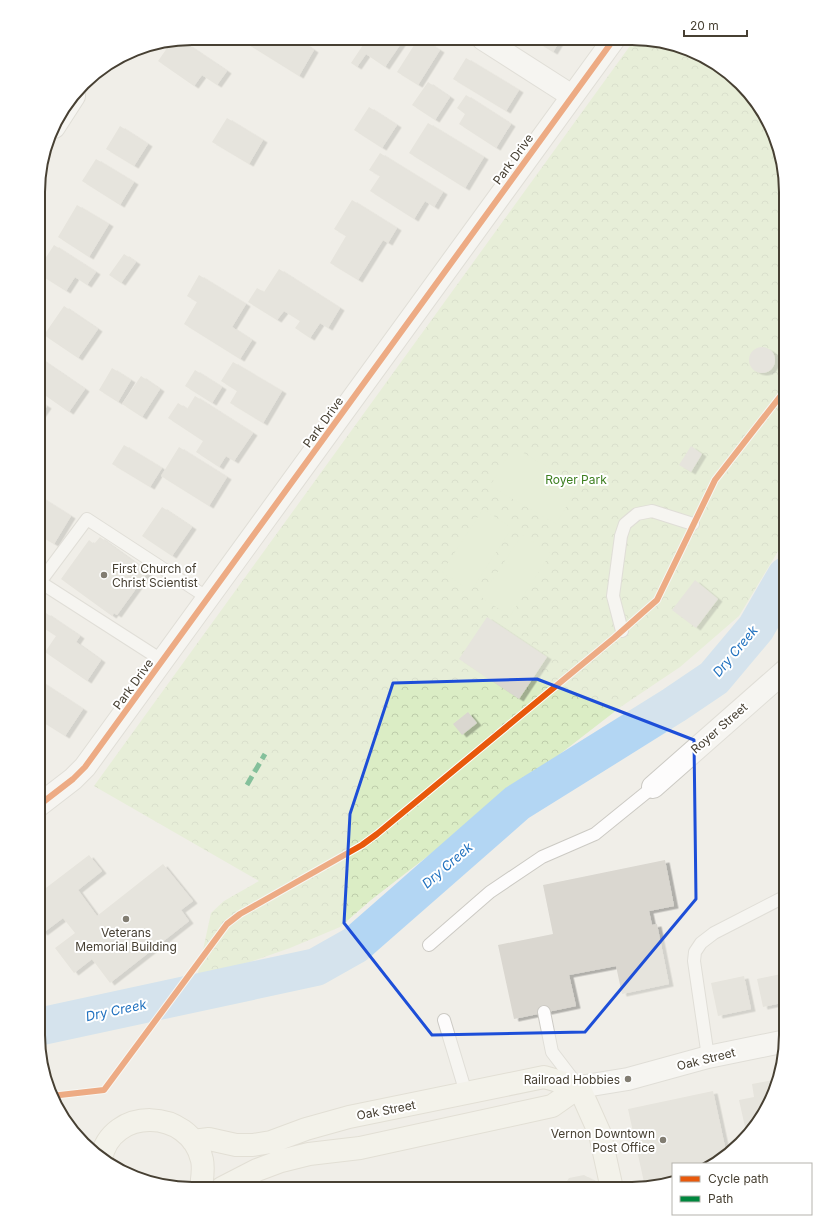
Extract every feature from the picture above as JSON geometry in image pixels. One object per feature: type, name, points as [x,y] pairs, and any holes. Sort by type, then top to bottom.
[{"type":"main road","name":"Oak Street","points":[[193,1141],[209,1139],[236,1145],[253,1145],[271,1142],[306,1129],[349,1117],[544,1077],[579,1086]]},
{"type":"main road","name":"Oak Street","points":[[234,1182],[257,1170],[280,1161],[309,1154],[360,1148],[552,1106],[579,1086]]},
{"type":"main road","points":[[579,1086],[600,1134],[610,1182]]},
{"type":"main road","points":[[99,1150],[116,1132],[128,1125],[154,1119],[168,1122],[180,1128],[190,1137],[198,1148],[202,1161],[202,1182]]},
{"type":"street","points":[[492,45],[572,96]]},
{"type":"street","name":"Park Drive","points":[[45,801],[86,767],[610,45]]},
{"type":"street","name":"Royer Street","points":[[653,787],[779,676]]},
{"type":"street","name":"Oak Street","points":[[579,1086],[628,1079],[708,1057],[779,1042]]},
{"type":"lane","points":[[622,631],[612,596],[621,536],[625,524],[637,514],[652,511],[693,524]]},
{"type":"lane","points":[[45,575],[86,519],[208,598]]},
{"type":"lane","points":[[45,585],[163,661]]},
{"type":"lane","points":[[429,944],[490,892],[542,858],[595,834],[653,787]]},
{"type":"lane","points":[[708,1057],[694,961],[695,952],[701,942],[714,933],[779,900]]},
{"type":"lane","points":[[544,1012],[552,1052],[579,1086]]},
{"type":"lane","points":[[444,1020],[466,1093]]},
{"type":"highlighted area","points":[[537,679],[694,740],[696,899],[585,1032],[432,1035],[344,923],[350,814],[393,683]]},
{"type":"green space","name":"Royer Park","points":[[631,45],[651,46],[688,56],[706,65],[729,81],[749,102],[764,127],[774,154],[779,182],[779,550],[739,616],[680,667],[622,706],[371,900],[340,927],[290,948],[209,976],[198,973],[211,913],[224,901],[259,881],[94,786]]},
{"type":"green space","points":[[513,447],[579,485],[556,524],[490,486]]},
{"type":"green space","points":[[483,509],[512,528],[471,591],[442,572]]},
{"type":"green space","points":[[522,535],[551,553],[510,616],[481,597]]},
{"type":"building","points":[[188,45],[227,71],[217,85],[202,75],[194,86],[158,61],[168,47]]},
{"type":"building","points":[[249,45],[306,45],[314,50],[299,76]]},
{"type":"building","points":[[363,45],[400,45],[385,67],[366,54],[357,67],[351,63]]},
{"type":"building","points":[[414,45],[432,45],[440,50],[418,85],[397,72]]},
{"type":"building","points":[[542,45],[557,45],[553,52]]},
{"type":"building","points":[[466,58],[519,90],[506,111],[453,79]]},
{"type":"building","points":[[428,82],[450,97],[435,120],[412,105]]},
{"type":"building","points":[[466,95],[511,124],[496,148],[459,124],[465,114],[457,108]]},
{"type":"building","points":[[369,107],[397,125],[382,148],[354,130]]},
{"type":"building","points":[[227,118],[263,140],[249,164],[212,142]]},
{"type":"building","points":[[428,123],[484,157],[465,188],[409,153]]},
{"type":"building","points":[[120,126],[148,144],[134,166],[106,149]]},
{"type":"building","points":[[380,153],[443,192],[434,207],[425,201],[414,219],[370,191],[380,176],[369,170]]},
{"type":"building","points":[[96,159],[134,182],[120,205],[82,181]]},
{"type":"building","points":[[352,200],[397,228],[388,243],[383,240],[358,280],[330,263],[346,236],[334,229]]},
{"type":"building","points":[[77,205],[109,224],[89,257],[58,237]]},
{"type":"building","points":[[54,245],[96,272],[87,285],[75,277],[66,291],[45,278],[45,259]]},
{"type":"building","points":[[124,254],[136,262],[121,283],[109,275]]},
{"type":"building","points":[[279,269],[340,308],[328,328],[320,323],[310,338],[295,328],[300,321],[284,311],[277,320],[248,302],[257,288],[264,292]]},
{"type":"building","points":[[199,275],[246,304],[232,327],[252,340],[240,359],[184,324],[197,302],[187,296]]},
{"type":"building","points":[[64,306],[98,329],[78,358],[45,336]]},
{"type":"building","points":[[762,347],[772,350],[775,360],[772,370],[762,373],[752,370],[749,360],[752,350]]},
{"type":"building","points":[[45,362],[85,389],[69,412],[45,395]]},
{"type":"building","points":[[233,362],[282,391],[263,423],[230,403],[237,391],[221,381]]},
{"type":"building","points":[[112,368],[131,380],[118,402],[99,390]]},
{"type":"building","points":[[195,370],[222,387],[212,403],[185,386]]},
{"type":"building","points":[[141,376],[160,389],[142,417],[122,404]]},
{"type":"building","points":[[195,396],[253,433],[234,461],[226,456],[219,467],[196,452],[203,441],[168,418],[178,403],[187,409]]},
{"type":"building","points":[[124,445],[162,468],[150,487],[112,464]]},
{"type":"building","points":[[691,446],[702,454],[691,472],[679,465]]},
{"type":"building","points":[[179,447],[227,477],[209,506],[161,476]]},
{"type":"building","points":[[45,500],[71,516],[54,544],[45,539]]},
{"type":"building","points":[[162,507],[192,527],[172,556],[142,536]]},
{"type":"building","name":"First Church of Christ Scientist","points":[[100,537],[148,572],[117,615],[114,613],[112,616],[61,579],[89,540],[94,544]]},
{"type":"building","points":[[695,580],[718,599],[696,628],[672,610]]},
{"type":"building","points":[[46,613],[80,636],[76,642],[101,660],[87,681],[45,652],[56,636],[45,629]]},
{"type":"building","points":[[487,617],[547,657],[519,699],[459,659]]},
{"type":"building","points":[[45,684],[83,709],[65,736],[45,723]]},
{"type":"building","points":[[468,712],[477,723],[462,735],[453,724]]},
{"type":"building","name":"Veterans Memorial Building","points":[[89,855],[102,871],[78,890],[97,916],[163,864],[193,901],[181,910],[189,921],[110,983],[92,959],[74,973],[55,948],[75,933],[63,918],[45,932],[45,889]]},
{"type":"building","points":[[665,860],[674,906],[649,911],[652,925],[657,924],[669,984],[622,994],[616,966],[569,975],[576,1006],[514,1019],[498,945],[553,934],[543,885]]},
{"type":"building","points":[[779,974],[779,1004],[763,1007],[757,979]]},
{"type":"building","points":[[744,976],[751,1009],[718,1016],[711,983]]},
{"type":"building","points":[[772,1080],[764,1100],[745,1129],[739,1100],[754,1097],[752,1084]]},
{"type":"building","points":[[713,1091],[725,1149],[704,1163],[672,1163],[672,1176],[644,1182],[628,1109]]},
{"type":"building","points":[[584,1175],[593,1180],[593,1182],[566,1182],[569,1178]]},
{"type":"waterway","name":"Dry Creek","points":[[45,1025],[316,967],[355,945],[517,803],[674,705],[714,678],[756,628],[779,588]]},
{"type":"marked path","points":[[247,785],[265,754]]},
{"type":"cycle path","points":[[45,801],[73,779],[85,767],[610,45]]},
{"type":"cycle path","points":[[58,1095],[104,1090],[227,924],[240,914],[362,845],[377,834],[614,638],[657,600],[715,480],[779,398]]},
{"type":"place","name":"First Church of Christ Scientist","points":[[104,575]]},
{"type":"place","name":"Veterans Memorial Building","points":[[126,919]]},
{"type":"place","name":"Railroad Hobbies","points":[[628,1079]]},
{"type":"place","name":"Vernon Downtown Post Office","points":[[663,1140]]}]
